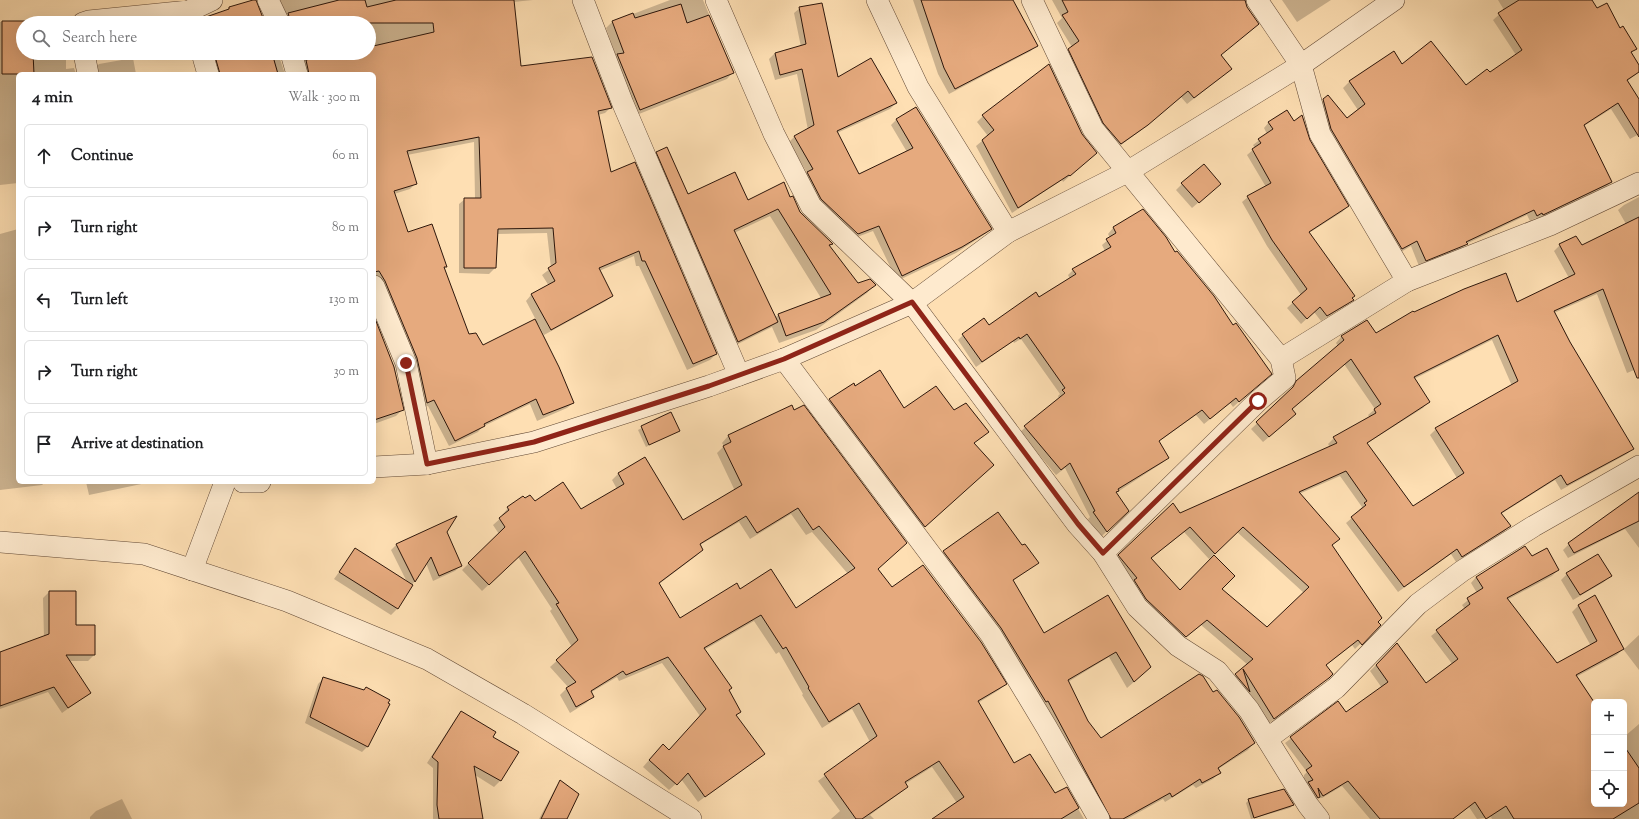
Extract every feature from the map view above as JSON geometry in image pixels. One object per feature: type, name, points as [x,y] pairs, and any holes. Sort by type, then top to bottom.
[{"type":"street","points":[[192,16],[212,0]]},
{"type":"street","points":[[268,0],[276,16]]},
{"type":"street","points":[[583,0],[623,104],[739,375]]},
{"type":"street","points":[[716,0],[774,134],[812,206],[912,302],[1078,524],[1103,553],[1137,607],[1178,646],[1217,671],[1249,710],[1308,805],[1319,819]]},
{"type":"street","points":[[877,0],[918,87],[1008,232]]},
{"type":"street","points":[[1032,0],[1093,129],[1282,359],[1285,378],[1258,401],[1103,553]]},
{"type":"street","points":[[1257,0],[1301,65],[1320,134],[1407,281]]},
{"type":"street","points":[[376,467],[427,464],[534,442],[784,359],[912,302],[1008,232],[1127,172],[1301,65],[1394,0]]},
{"type":"street","points":[[85,60],[88,72]]},
{"type":"street","points":[[204,60],[207,72]]},
{"type":"street","points":[[293,60],[296,72]]},
{"type":"street","points":[[1282,359],[1407,281],[1550,224],[1639,184]]},
{"type":"street","points":[[376,291],[406,363],[427,464]]},
{"type":"street","points":[[784,359],[991,635],[1047,728],[1099,819]]},
{"type":"street","points":[[1267,739],[1336,688],[1418,604],[1462,571],[1534,526],[1639,466]]},
{"type":"street","points":[[192,570],[224,484]]},
{"type":"street","points":[[0,542],[144,554],[287,600],[427,659],[523,714],[691,819]]},
{"type":"building","points":[[256,0],[262,16],[209,16],[229,9],[229,7]]},
{"type":"building","points":[[339,0],[365,0],[367,7],[396,0],[514,0],[521,66],[592,57],[612,108],[598,111],[611,172],[635,162],[717,354],[693,364],[645,261],[642,261],[639,251],[599,268],[613,296],[551,330],[531,294],[555,281],[548,268],[556,263],[553,228],[498,229],[496,268],[464,268],[464,198],[481,198],[479,137],[407,151],[417,184],[394,191],[408,232],[432,224],[447,267],[444,267],[469,334],[476,333],[483,345],[535,319],[559,367],[574,403],[543,415],[536,399],[484,424],[485,426],[455,441],[434,400],[427,403],[417,358],[385,281],[379,271],[376,272],[376,72],[309,72],[306,60],[376,60],[376,45],[434,32],[433,23],[376,23],[376,16],[289,16],[288,13]]},
{"type":"building","points":[[921,0],[1013,0],[1038,46],[955,89],[944,68]]},
{"type":"building","points":[[1062,0],[1245,0],[1247,7],[1259,24],[1221,55],[1232,69],[1194,98],[1188,91],[1148,125],[1121,144],[1103,123],[1068,49],[1079,41],[1062,15],[1068,12]]},
{"type":"building","points":[[1519,0],[1592,0],[1597,8],[1607,3],[1620,28],[1623,26],[1637,49],[1631,52],[1639,65],[1639,72],[1627,80],[1639,99],[1639,137],[1618,103],[1584,125],[1612,182],[1543,215],[1542,213],[1537,216],[1534,210],[1466,242],[1468,244],[1426,261],[1417,241],[1402,249],[1331,129],[1323,99],[1328,95],[1347,118],[1365,104],[1349,81],[1394,51],[1402,64],[1431,41],[1466,85],[1487,69],[1490,72],[1522,50],[1498,13]]},
{"type":"building","points":[[822,3],[838,77],[871,58],[897,103],[837,131],[859,174],[913,148],[896,119],[916,107],[992,229],[962,247],[902,276],[879,226],[858,234],[821,199],[807,172],[813,169],[794,136],[814,125],[802,69],[780,75],[775,53],[806,44],[799,7]]},
{"type":"building","points":[[681,4],[687,23],[709,15],[734,73],[640,110],[617,54],[624,53],[612,21],[633,13],[635,18]]},
{"type":"building","points":[[2,21],[16,21],[16,60],[33,60],[34,72],[2,74]]},
{"type":"building","points":[[216,60],[274,60],[277,72],[219,72]]},
{"type":"building","points":[[1049,64],[1082,134],[1097,153],[1070,176],[1069,175],[1018,208],[982,140],[994,130],[982,115]]},
{"type":"building","points":[[1287,110],[1294,121],[1302,115],[1310,140],[1349,206],[1309,232],[1355,296],[1352,298],[1354,300],[1327,316],[1320,307],[1307,319],[1292,302],[1307,289],[1272,240],[1247,196],[1271,183],[1252,149],[1261,143],[1258,139],[1273,129],[1268,122]]},
{"type":"building","points":[[667,147],[688,194],[735,172],[748,200],[784,182],[790,197],[793,196],[800,212],[833,244],[829,245],[858,283],[870,279],[876,285],[824,322],[786,336],[778,314],[831,294],[778,209],[734,230],[778,322],[738,342],[656,152]]},
{"type":"building","points":[[1204,164],[1221,184],[1199,203],[1181,183]]},
{"type":"building","points":[[1143,209],[1166,237],[1175,252],[1177,251],[1214,296],[1233,325],[1236,323],[1272,374],[1239,402],[1236,398],[1210,419],[1202,410],[1159,441],[1169,458],[1118,489],[1119,491],[1116,492],[1129,511],[1107,532],[1093,512],[1095,511],[1070,463],[1061,470],[1024,426],[1065,393],[1062,390],[1065,388],[1027,334],[1020,339],[1019,337],[982,362],[962,334],[984,318],[989,325],[1036,292],[1039,297],[1076,274],[1072,269],[1111,247],[1106,239],[1116,233],[1113,227]]},
{"type":"building","points":[[1639,217],[1639,378],[1637,378],[1603,289],[1554,311],[1570,342],[1634,449],[1567,485],[1561,475],[1501,513],[1511,526],[1462,557],[1457,549],[1404,587],[1351,517],[1366,505],[1364,503],[1367,501],[1346,471],[1299,492],[1340,539],[1332,545],[1382,618],[1378,622],[1381,625],[1362,645],[1358,640],[1326,665],[1333,674],[1329,678],[1274,719],[1243,669],[1250,692],[1235,674],[1253,659],[1207,620],[1186,637],[1146,599],[1134,580],[1137,578],[1118,555],[1173,503],[1180,513],[1337,443],[1333,437],[1376,413],[1374,409],[1381,404],[1351,359],[1292,409],[1296,414],[1269,437],[1256,422],[1293,387],[1296,381],[1344,340],[1341,336],[1367,320],[1376,333],[1413,311],[1414,312],[1464,289],[1506,273],[1517,302],[1575,274],[1559,244],[1576,236],[1582,245]],"holes":[[[1498,335],[1518,381],[1435,428],[1464,473],[1413,506],[1367,443],[1430,402],[1414,377]],[[1190,527],[1215,554],[1243,527],[1309,587],[1267,627],[1222,589],[1235,576],[1214,555],[1180,590],[1151,558]]]},
{"type":"building","points":[[376,321],[394,367],[404,410],[376,419]]},
{"type":"building","points":[[880,370],[904,408],[936,386],[954,410],[966,403],[989,432],[974,443],[994,465],[925,527],[829,399],[854,383],[855,386]]},
{"type":"building","points":[[792,405],[794,410],[804,405],[907,543],[878,569],[892,587],[923,565],[981,642],[1007,684],[978,701],[1014,763],[1030,754],[1055,793],[1067,787],[1079,808],[1061,819],[932,819],[964,797],[939,761],[905,782],[908,787],[862,819],[856,819],[824,774],[877,736],[859,703],[829,722],[808,688],[809,687],[786,647],[783,649],[761,615],[704,648],[732,688],[729,690],[741,712],[736,715],[765,754],[705,797],[688,773],[677,785],[649,760],[663,744],[669,750],[706,709],[668,657],[626,675],[623,671],[591,691],[594,697],[576,707],[566,688],[576,682],[556,660],[578,640],[556,604],[559,603],[525,551],[489,585],[468,563],[505,527],[499,518],[509,510],[507,507],[523,496],[525,498],[530,495],[535,501],[563,482],[581,509],[624,484],[618,473],[645,457],[683,520],[742,485],[723,446],[731,442],[728,435]],"holes":[[[798,508],[813,530],[819,526],[855,568],[796,608],[771,569],[740,589],[737,583],[680,618],[659,583],[703,550],[700,544],[746,516],[757,533]]]},
{"type":"building","points":[[671,412],[680,431],[649,445],[641,426]]},
{"type":"building","points":[[1639,492],[1639,521],[1574,553],[1568,543]]},
{"type":"building","points":[[998,512],[1022,545],[1025,544],[1039,563],[1013,580],[1044,633],[1108,595],[1151,667],[1134,682],[1116,652],[1068,680],[1088,721],[1101,738],[1199,674],[1203,676],[1213,692],[1217,690],[1239,717],[1255,743],[1218,768],[1221,773],[1202,783],[1200,779],[1172,797],[1170,793],[1123,819],[1111,819],[1048,701],[1046,702],[1001,628],[943,551]]},
{"type":"building","points":[[457,516],[447,532],[462,566],[439,576],[431,557],[415,582],[396,544]]},
{"type":"building","points":[[1525,546],[1532,556],[1547,548],[1559,570],[1507,598],[1557,663],[1597,641],[1578,605],[1595,595],[1624,649],[1576,675],[1592,699],[1591,807],[1627,807],[1627,750],[1639,768],[1639,803],[1613,819],[1514,819],[1506,806],[1486,819],[1475,802],[1453,819],[1380,819],[1348,781],[1323,796],[1318,788],[1320,797],[1318,798],[1308,782],[1313,780],[1306,770],[1312,766],[1290,737],[1338,701],[1346,712],[1388,682],[1376,665],[1397,643],[1426,683],[1458,659],[1436,630],[1470,604],[1467,598],[1483,588],[1476,577]]},
{"type":"building","points":[[355,548],[413,585],[398,609],[339,572]]},
{"type":"building","points":[[1598,554],[1612,576],[1580,595],[1566,573]]},
{"type":"building","points":[[49,591],[76,591],[76,625],[95,625],[95,655],[66,655],[91,693],[68,708],[54,687],[0,706],[0,652],[49,634]]},
{"type":"building","points":[[323,677],[364,690],[366,687],[390,700],[388,703],[390,704],[368,747],[310,717]]},
{"type":"building","points":[[461,711],[496,732],[493,737],[519,752],[501,781],[474,766],[483,819],[439,819],[437,805],[438,762],[432,757]]},
{"type":"building","points":[[560,780],[579,794],[567,819],[541,819]]},
{"type":"building","points":[[1284,789],[1294,805],[1254,818],[1248,799]]},
{"type":"route","points":[[406,363],[427,464],[534,442],[709,386],[784,359],[912,302],[1078,524],[1103,553],[1258,401]]}]
